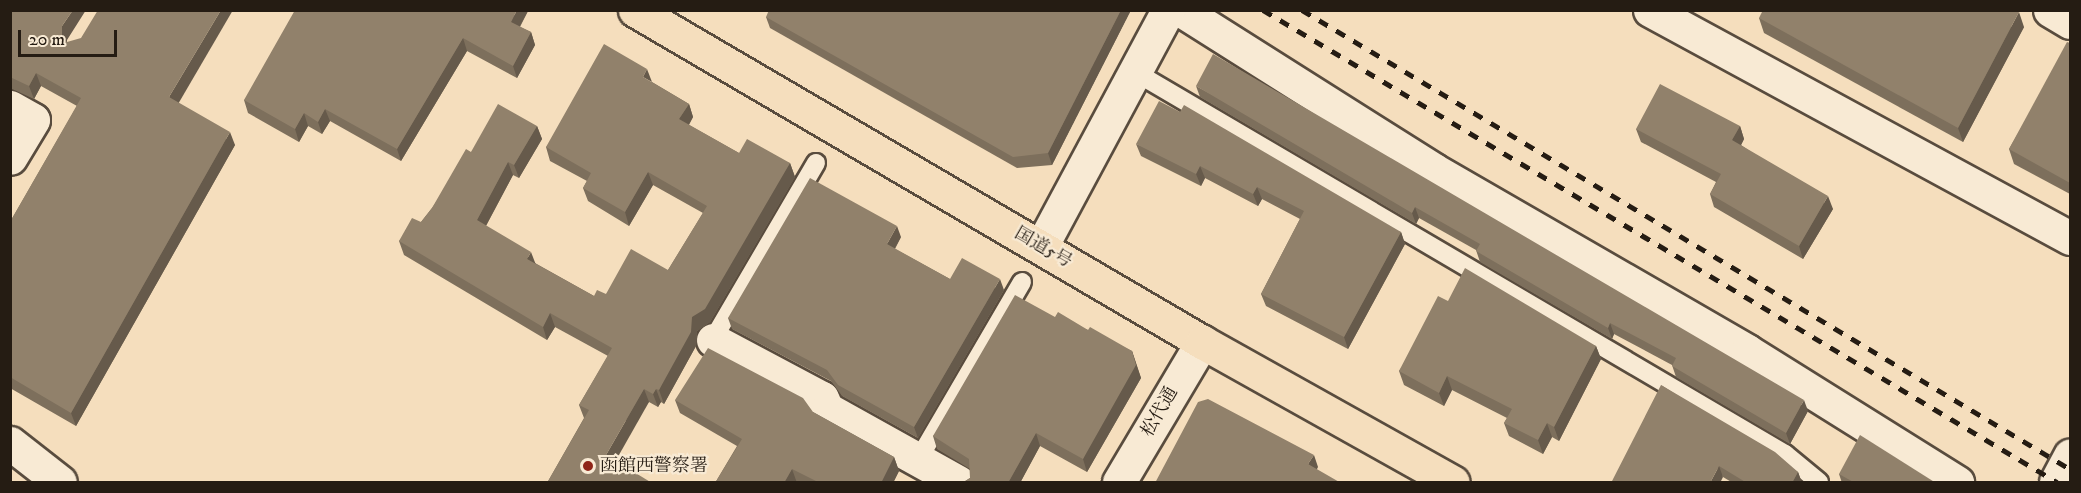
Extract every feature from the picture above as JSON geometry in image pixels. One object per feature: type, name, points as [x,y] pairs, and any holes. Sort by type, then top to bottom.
[{"type":"highway","name":"国道5号","points":[[635,10],[1202,342],[1452,483]]},
{"type":"street","points":[[1041,247],[1168,10]]},
{"type":"street","points":[[1181,10],[1434,170],[1747,351],[1957,483]]},
{"type":"street","points":[[1650,10],[2070,238]]},
{"type":"street","points":[[2050,10],[2070,22]]},
{"type":"street","points":[[10,107],[33,120],[10,158]]},
{"type":"street","name":"松代通","points":[[1119,483],[1202,342]]},
{"type":"street","points":[[707,349],[822,398],[827,409],[958,483]]},
{"type":"street","points":[[10,442],[60,483]]},
{"type":"street","points":[[2056,483],[2070,456]]},
{"type":"lane","points":[[1135,72],[1785,454],[1819,483]]},
{"type":"lane","points":[[707,349],[816,163]]},
{"type":"lane","points":[[918,460],[1022,282]]},
{"type":"building","points":[[10,10],[73,10],[62,26],[62,37],[67,42],[81,38],[98,10],[221,10],[169,97],[230,132],[71,413],[10,377],[10,222],[81,98],[36,73],[29,86],[10,77]]},
{"type":"building","points":[[295,10],[517,10],[511,22],[531,32],[513,66],[463,38],[397,149],[325,109],[318,122],[304,113],[295,129],[244,100]]},
{"type":"building","points":[[769,10],[1121,10],[1048,153],[1013,157],[766,17]]},
{"type":"building","points":[[1763,10],[2015,10],[2019,12],[1958,128],[1759,18]]},
{"type":"building","points":[[2067,42],[2070,43],[2070,183],[2009,149]]},
{"type":"building","points":[[604,44],[647,69],[643,77],[689,104],[679,119],[739,153],[747,139],[790,163],[705,309],[692,317],[691,332],[659,390],[656,389],[653,394],[644,389],[606,455],[652,483],[547,483],[589,410],[579,405],[612,348],[550,313],[543,327],[399,241],[412,218],[421,222],[432,208],[466,149],[471,152],[498,104],[537,126],[514,165],[508,162],[477,220],[531,252],[527,259],[594,296],[597,290],[606,294],[631,249],[668,270],[707,206],[648,172],[625,212],[583,188],[591,173],[546,147]]},
{"type":"building","points":[[1213,54],[1804,400],[1786,433],[1672,366],[1676,358],[1610,323],[1608,328],[1476,251],[1480,244],[1415,207],[1412,213],[1196,86]]},
{"type":"building","points":[[1660,84],[1740,126],[1732,140],[1828,196],[1799,246],[1710,194],[1721,174],[1636,129]]},
{"type":"building","points":[[1159,101],[1180,112],[1184,105],[1401,232],[1344,337],[1261,294],[1304,211],[1257,187],[1253,194],[1200,166],[1196,174],[1136,144]]},
{"type":"building","points":[[810,178],[897,226],[887,244],[950,279],[962,258],[1000,279],[914,427],[838,385],[827,370],[728,318]]},
{"type":"building","points":[[1465,268],[1596,346],[1554,427],[1547,423],[1538,440],[1504,423],[1512,409],[1447,376],[1439,393],[1399,371],[1438,296],[1448,301]]},
{"type":"building","points":[[1015,295],[1055,317],[1058,312],[1088,330],[1090,327],[1132,351],[1136,365],[1083,459],[1036,433],[1008,483],[962,483],[970,478],[969,459],[933,436]]},
{"type":"building","points":[[708,348],[803,398],[813,412],[894,457],[881,483],[820,483],[792,469],[784,483],[715,483],[742,439],[675,400]]},
{"type":"building","points":[[1661,385],[1775,452],[1798,472],[1792,483],[1747,483],[1719,466],[1710,483],[1611,483]]},
{"type":"building","points":[[1208,399],[1314,455],[1308,464],[1341,483],[1155,483],[1198,402]]},
{"type":"building","points":[[1860,435],[1936,483],[1855,483],[1839,474]]},
{"type":"railway","points":[[1263,10],[2057,482]]},
{"type":"railway","points":[[1302,10],[2070,469]]},
{"type":"place","name":"函館西警察署","points":[[588,466]]}]
